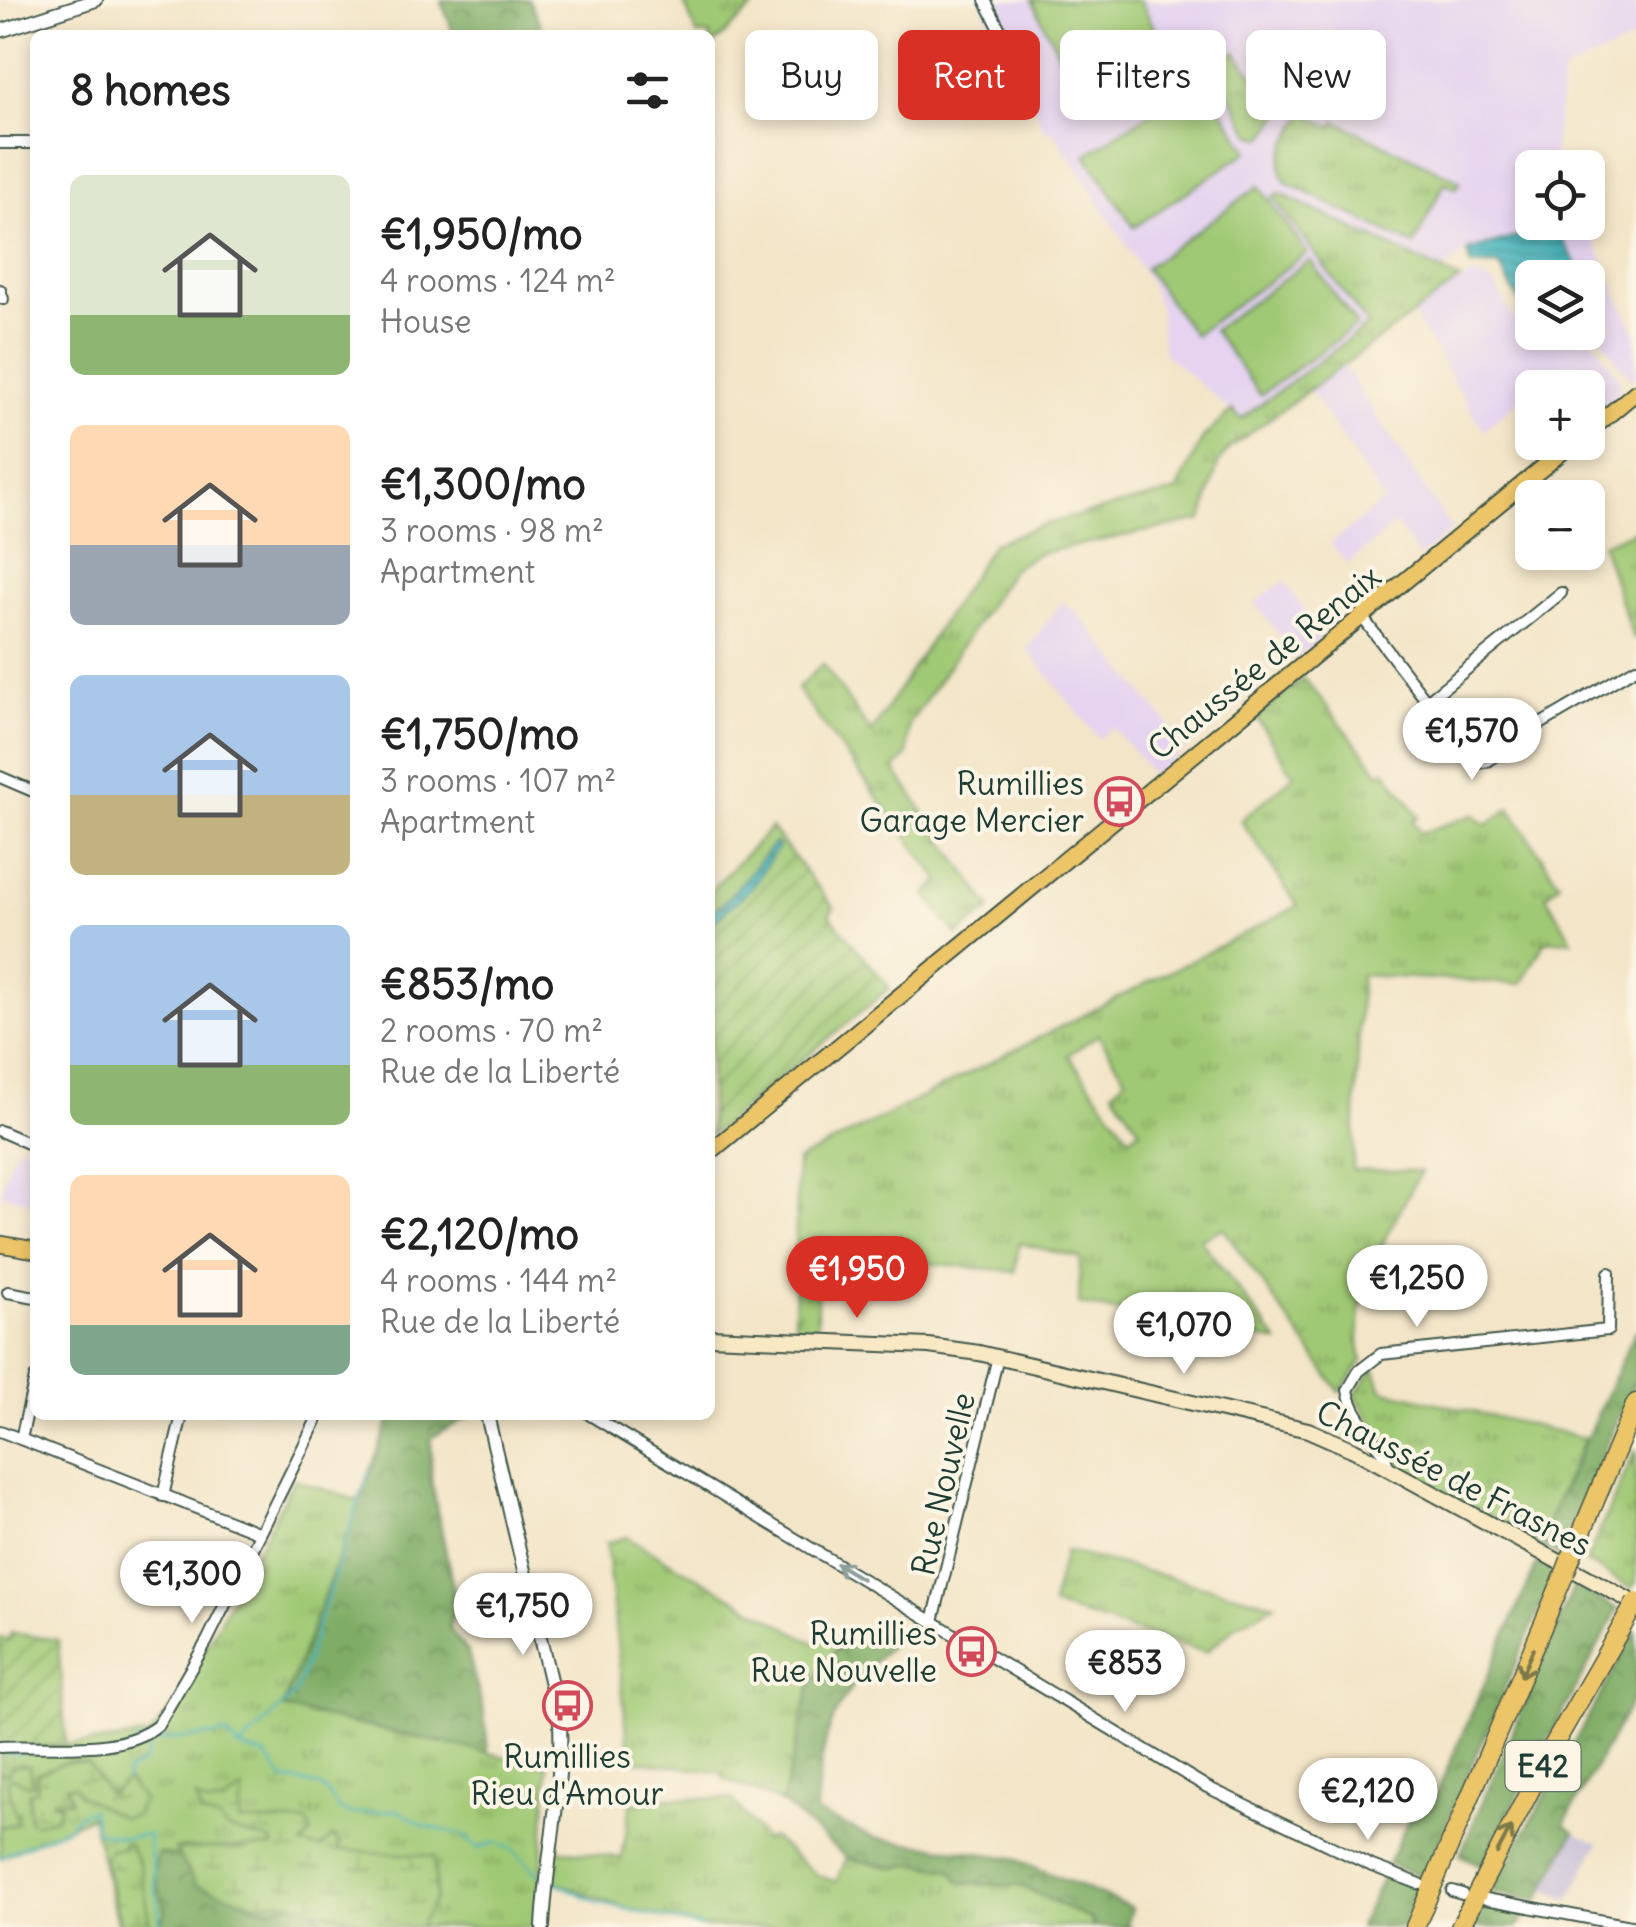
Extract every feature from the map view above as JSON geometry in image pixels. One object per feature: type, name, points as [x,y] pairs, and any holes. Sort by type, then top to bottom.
[{"type":"highway","name":"E42","points":[[1415,1927],[1636,1403]]},
{"type":"highway","points":[[1595,1500],[1636,1432]]},
{"type":"highway","name":"E42","points":[[1460,1927],[1549,1754],[1635,1605]]},
{"type":"main road","points":[[1605,418],[1636,392]]},
{"type":"main road","name":"Chaussée de Renaix","points":[[715,1148],[1552,460]]},
{"type":"main road","points":[[0,1244],[30,1249]]},
{"type":"main road","name":"Chaussée de Frasnes","points":[[715,1337],[929,1346],[998,1357],[1292,1425],[1389,1470],[1635,1605]]},
{"type":"street","points":[[0,32],[96,0]]},
{"type":"street","points":[[986,0],[1001,30]]},
{"type":"street","points":[[0,144],[30,143]]},
{"type":"street","points":[[1426,702],[1561,593]]},
{"type":"street","points":[[1362,616],[1476,764],[1488,762],[1537,726],[1636,668]]},
{"type":"street","points":[[0,777],[30,790]]},
{"type":"street","points":[[0,1131],[30,1144]]},
{"type":"street","points":[[1389,1470],[1384,1452],[1350,1403],[1348,1390],[1368,1362],[1381,1354],[1608,1330],[1610,1272]]},
{"type":"street","points":[[8,1292],[30,1296]]},
{"type":"street","name":"Rue Nouvelle","points":[[933,1622],[998,1357]]},
{"type":"street","points":[[20,1439],[30,1398]]},
{"type":"street","points":[[164,1496],[181,1420]]},
{"type":"street","points":[[0,1747],[108,1743],[149,1733],[178,1693],[316,1420]]},
{"type":"street","points":[[488,1420],[560,1722],[562,1754],[544,1927]]},
{"type":"street","points":[[598,1420],[1210,1789],[1376,1868],[1420,1884]]},
{"type":"street","points":[[0,1432],[260,1533]]},
{"type":"street","points":[[1486,1899],[1636,1927]]},
{"type":"shaded area","points":[[980,0],[1636,0],[1636,39],[1563,72],[1554,150],[1515,150],[1515,237],[1468,251],[1240,419],[1163,352],[1160,309],[1147,278],[1052,129],[1046,132],[1040,120],[1040,30],[995,30]]},
{"type":"shaded area","points":[[1562,240],[1594,240],[1603,260],[1574,260]]},
{"type":"shaded area","points":[[1605,265],[1636,335],[1636,381],[1627,375],[1605,343],[1605,334],[1613,328],[1605,314]]},
{"type":"shaded area","points":[[1476,275],[1494,284],[1515,320],[1515,350],[1600,350],[1619,377],[1620,391],[1605,404],[1605,370],[1515,370],[1515,403],[1484,430],[1413,315],[1460,280]]},
{"type":"shaded area","points":[[1343,365],[1452,530],[1419,557],[1396,524],[1347,564],[1330,544],[1384,501],[1310,390]]},
{"type":"shaded area","points":[[1284,581],[1323,636],[1296,658],[1255,603]]},
{"type":"shaded area","points":[[1062,602],[1077,613],[1187,747],[1153,775],[1113,727],[1099,739],[1027,649]]},
{"type":"shaded area","points":[[19,1144],[30,1148],[30,1202],[0,1194],[10,1159]]},
{"type":"shaded area","points":[[1574,1832],[1599,1843],[1569,1900],[1544,1889]]},
{"type":"green space","points":[[441,0],[529,0],[541,26],[533,30],[452,30]]},
{"type":"green space","points":[[683,0],[761,0],[715,43],[715,30],[695,30]]},
{"type":"green space","points":[[1032,0],[1140,0],[1155,30],[1060,30],[1060,56]]},
{"type":"green space","points":[[1235,52],[1246,66],[1246,120],[1276,120],[1264,138],[1251,134],[1226,87],[1226,59]]},
{"type":"green space","points":[[1226,116],[1249,151],[1134,227],[1086,155],[1139,120],[1226,120]]},
{"type":"green space","points":[[1301,120],[1318,120],[1332,127],[1336,121],[1460,181],[1456,188],[1444,183],[1414,245],[1286,182],[1281,165]]},
{"type":"green space","points":[[1259,186],[1307,253],[1194,335],[1145,268]]},
{"type":"green space","points":[[1279,193],[1460,280],[1228,449],[1218,464],[1202,520],[1040,553],[1013,568],[909,725],[907,756],[894,769],[991,909],[957,935],[926,894],[940,881],[797,689],[823,664],[871,733],[993,543],[1049,523],[1177,491],[1203,438],[1232,410],[1241,419],[1368,325],[1273,197]]},
{"type":"green space","points":[[1310,260],[1357,325],[1260,395],[1213,330]]},
{"type":"green space","points":[[1636,530],[1633,639],[1605,553],[1605,543]]},
{"type":"green space","points":[[1304,678],[1380,773],[1385,770],[1419,816],[1413,820],[1420,833],[1474,815],[1486,825],[1510,808],[1559,883],[1546,896],[1572,940],[1545,941],[1521,984],[1361,975],[1353,1170],[1421,1171],[1384,1239],[1365,1286],[1359,1335],[1362,1361],[1340,1392],[1223,1228],[1200,1239],[1278,1342],[1079,1304],[1080,1258],[1019,1243],[1015,1272],[848,1255],[841,1286],[817,1288],[817,1334],[794,1333],[797,1161],[1298,906],[1241,820],[1294,776],[1256,717]],"holes":[[[1098,1035],[1126,1077],[1113,1091],[1140,1130],[1129,1137],[1068,1055]]]},
{"type":"green space","points":[[771,828],[834,908],[829,915],[890,988],[715,1131],[715,886]]},
{"type":"green space","points":[[1636,1330],[1636,1379],[1558,1555],[1538,1544]]},
{"type":"green space","points":[[1374,1368],[1382,1390],[1585,1438],[1538,1544],[1396,1464],[1355,1395]]},
{"type":"green space","points":[[390,1420],[462,1420],[431,1438],[431,1481],[456,1602],[449,1628],[468,1653],[484,1714],[488,1753],[548,1766],[538,1927],[118,1927],[91,1816],[0,1858],[0,1753],[149,1736],[177,1702],[294,1479],[358,1501]]},
{"type":"green space","points":[[390,1420],[462,1420],[431,1438],[431,1481],[456,1602],[449,1628],[468,1653],[484,1714],[488,1753],[282,1708]]},
{"type":"green space","points":[[1636,1449],[1636,1582],[1632,1588],[1586,1562]]},
{"type":"green space","points":[[626,1537],[814,1643],[844,1637],[810,1687],[782,1803],[723,1778],[724,1773],[630,1760],[606,1543]]},
{"type":"green space","points":[[1065,1551],[1275,1604],[1236,1626],[1206,1652],[1052,1606]]},
{"type":"green space","points":[[1542,1552],[1560,1562],[1423,1877],[1388,1864],[1414,1808],[1431,1806]]},
{"type":"green space","points":[[1574,1586],[1618,1609],[1481,1865],[1460,1855]]},
{"type":"green space","points":[[1636,1630],[1636,1693],[1564,1824],[1574,1832],[1538,1901],[1492,1892]]},
{"type":"green space","points":[[872,1632],[896,1640],[858,1679],[835,1716],[822,1758],[816,1813],[874,1838],[1013,1858],[1132,1908],[1127,1925],[1132,1927],[1091,1927],[1093,1920],[1021,1886],[961,1883],[951,1870],[914,1863],[897,1868],[847,1858],[782,1803],[810,1687],[844,1637]]},
{"type":"green space","points":[[11,1633],[58,1640],[66,1745],[0,1749],[0,1638],[9,1640]]},
{"type":"green space","points":[[69,1761],[88,1763],[108,1794],[127,1780],[142,1800],[134,1815],[123,1818],[79,1795],[74,1786],[66,1786],[71,1801],[51,1801],[61,1805],[56,1817],[35,1824],[29,1821],[29,1793],[36,1791],[37,1773]]},
{"type":"green space","points":[[30,1766],[33,1783],[30,1786],[12,1777],[7,1780],[18,1824],[0,1827],[0,1771],[8,1774],[11,1767]]},
{"type":"green space","points":[[243,1790],[240,1822],[306,1822],[312,1833],[302,1845],[321,1848],[332,1837],[341,1844],[337,1850],[434,1856],[436,1897],[419,1927],[361,1927],[359,1920],[282,1901],[252,1903],[196,1885],[175,1849],[273,1847],[272,1841],[226,1829],[219,1820],[202,1815],[195,1798],[206,1805],[224,1803]]},
{"type":"green space","points":[[667,1798],[732,1799],[765,1840],[771,1837],[817,1875],[836,1882],[847,1858],[897,1868],[914,1863],[951,1870],[961,1883],[1021,1886],[1094,1921],[1091,1927],[701,1927],[623,1908],[545,1878],[551,1849],[622,1858],[631,1803]]},
{"type":"green space","points":[[123,1843],[128,1843],[140,1866],[150,1927],[122,1927],[119,1918],[104,1858],[110,1849],[124,1848]]},
{"type":"green space","points":[[158,1853],[189,1859],[235,1896],[253,1905],[308,1906],[327,1927],[158,1927],[166,1912],[153,1872]]},
{"type":"green space","points":[[1384,1875],[1419,1885],[1402,1927],[1359,1927]]},
{"type":"green space","points":[[1485,1906],[1525,1915],[1517,1927],[1474,1927]]},
{"type":"water","points":[[1515,237],[1562,240],[1574,260],[1515,260],[1515,294],[1499,265],[1471,266],[1468,251]]},
{"type":"water","points":[[775,843],[778,847],[752,887],[715,920],[715,909]]},
{"type":"waterway","points":[[240,1748],[296,1692],[369,1470]]},
{"type":"waterway","points":[[133,1743],[226,1734],[240,1748],[266,1756],[283,1780],[309,1784],[328,1793],[338,1809],[351,1814],[397,1810],[424,1826],[461,1834],[478,1848],[496,1842],[514,1850],[539,1876]]},
{"type":"waterway","points":[[126,1780],[126,1772],[144,1763],[150,1743]]},
{"type":"waterway","points":[[0,1754],[46,1752]]},
{"type":"waterway","points":[[0,1857],[66,1828],[80,1814],[91,1810],[96,1831],[123,1838],[148,1835],[161,1927]]},
{"type":"waterway","points":[[551,1880],[597,1902],[701,1927]]},
{"type":"place","name":"Rumillies Garage Mercier","points":[[1119,801]]},
{"type":"place","name":"Rumillies Rue Nouvelle","points":[[972,1651]]},
{"type":"place","name":"Rumillies Rieu d'Amour","points":[[567,1706]]}]
